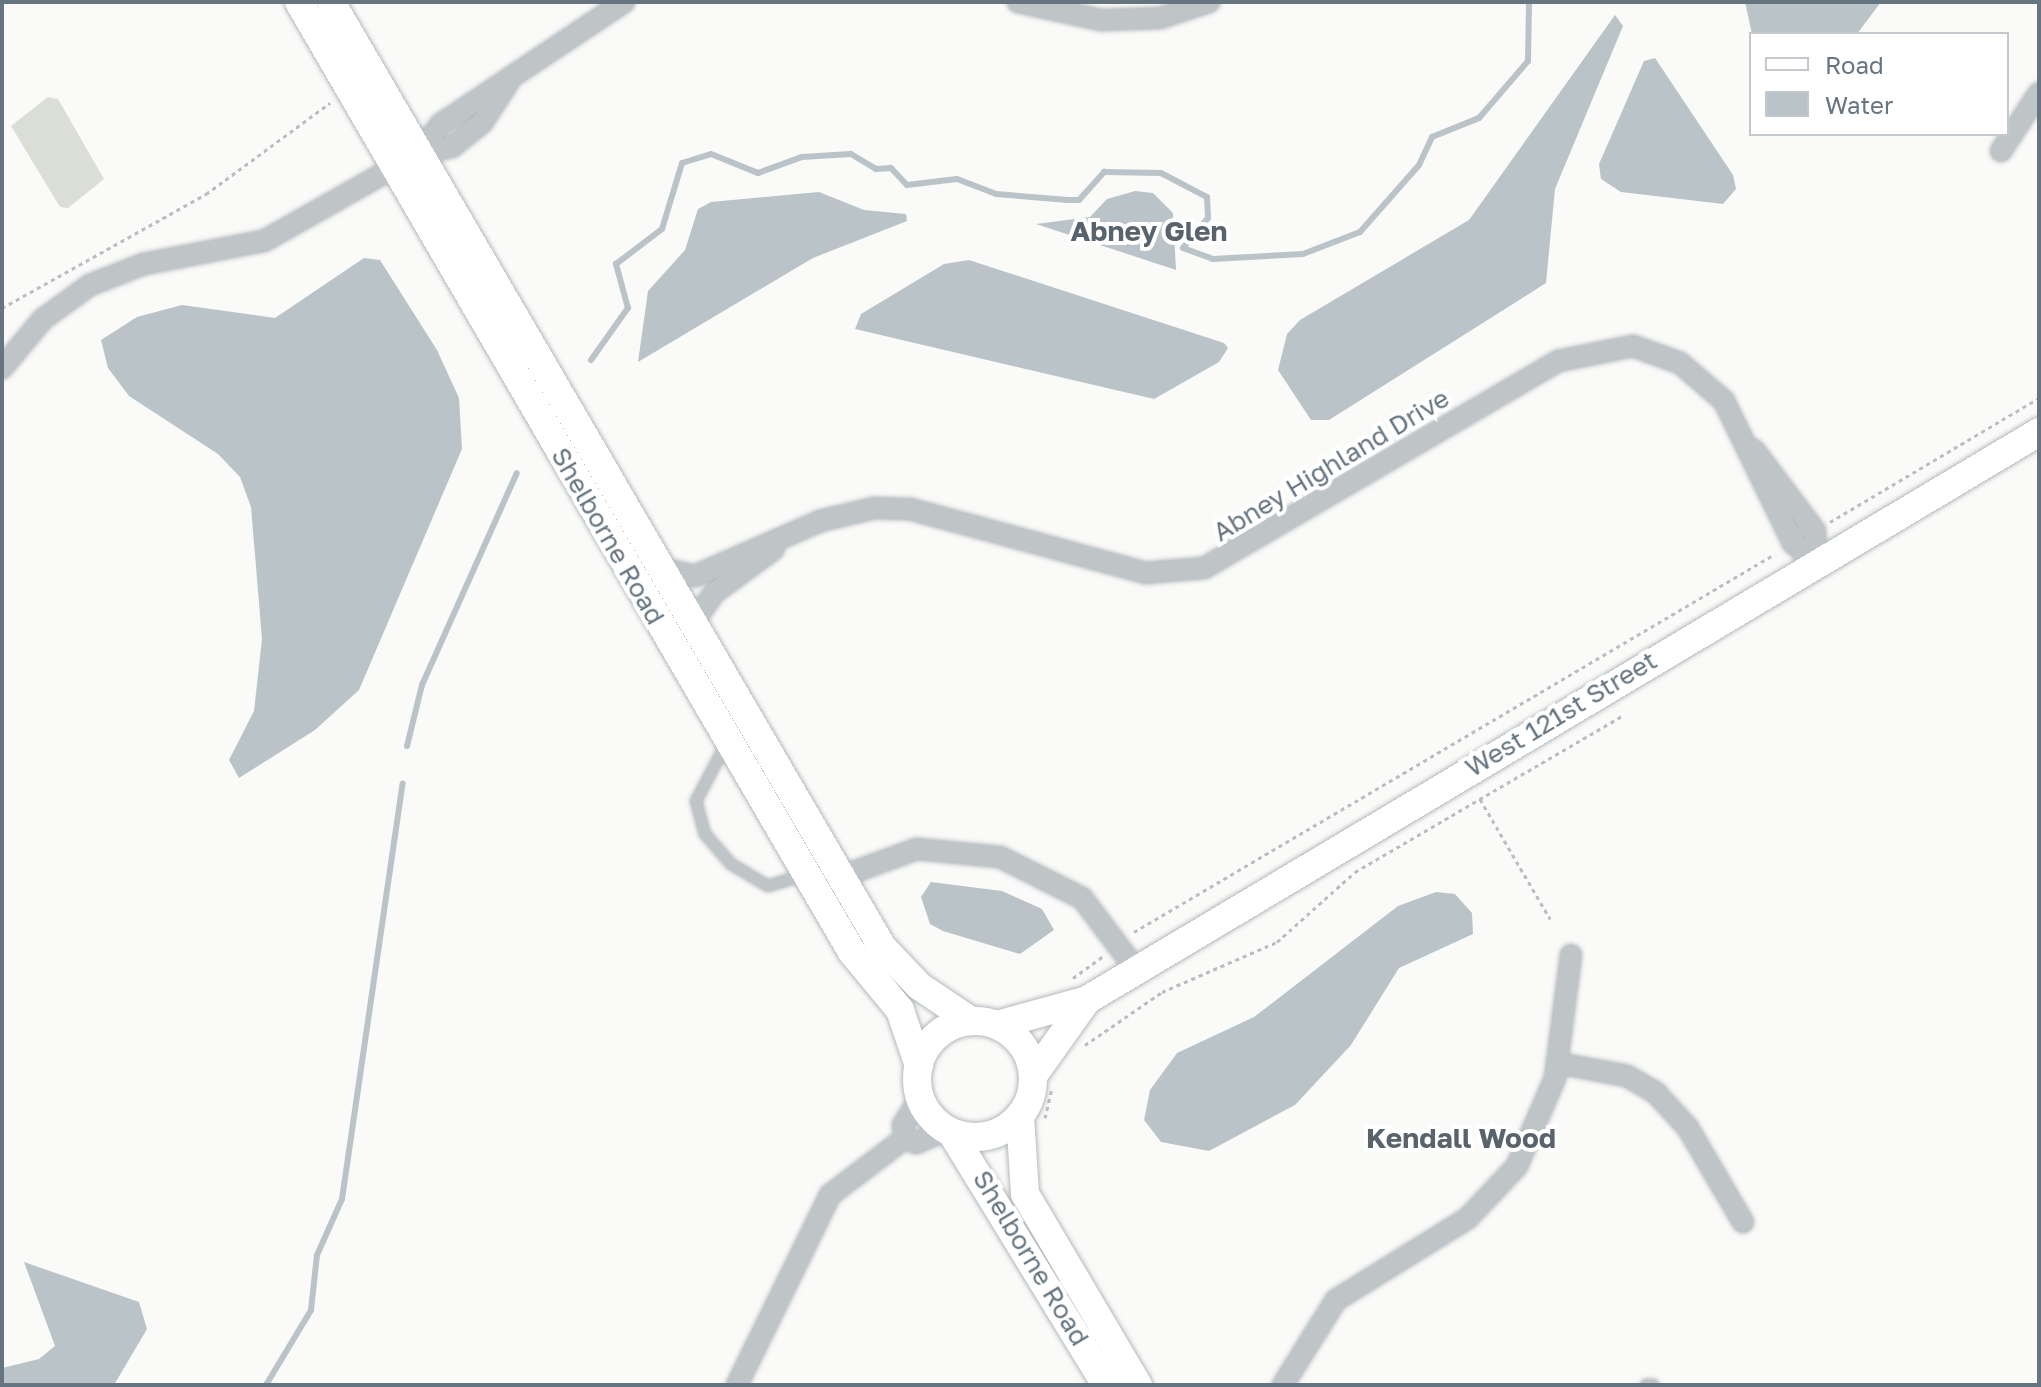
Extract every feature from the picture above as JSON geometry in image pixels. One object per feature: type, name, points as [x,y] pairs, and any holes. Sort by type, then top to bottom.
[{"type":"street","name":"Shelborne Road","points":[[299,2],[405,162],[660,568],[840,877],[895,963],[1025,1049],[1044,1077]]},
{"type":"street","name":"Shelborne Road","points":[[331,2],[405,162],[728,741],[852,952],[904,1017],[919,1066],[920,1098],[950,1132],[1106,1385]]},
{"type":"street","points":[[2,368],[43,319],[90,285],[144,264],[264,241],[405,162],[441,124],[508,83],[546,49],[624,2]]},
{"type":"street","points":[[1018,2],[1101,20],[1160,18],[1209,2]]},
{"type":"street","points":[[2001,151],[2039,93]]},
{"type":"street","name":"Abney Highland Drive","points":[[660,568],[695,576],[844,512],[910,509],[1145,573],[1204,568],[1558,361],[1595,348],[1650,349],[1680,363],[1724,401],[1751,447],[1793,543],[1816,563]]},
{"type":"street","name":"West 121st Street","points":[[919,1066],[940,1033],[1087,1000],[1135,968],[2039,432]]},
{"type":"street","name":"Abney Highland Drive","points":[[698,634],[698,616],[714,593],[796,531]]},
{"type":"street","points":[[840,877],[917,849],[1000,857],[1082,898],[1120,943],[1135,968]]},
{"type":"street","points":[[1283,1385],[1336,1300],[1468,1218],[1507,1179],[1542,1117],[1557,1063],[1571,955]]},
{"type":"street","name":"West 121st Street","points":[[1031,1122],[1044,1077],[1087,1000]]},
{"type":"street","points":[[1557,1063],[1627,1076],[1656,1093],[1688,1128],[1743,1222]]},
{"type":"street","points":[[905,1138],[903,1125],[920,1098]]},
{"type":"street","name":"Shelborne Road","points":[[1031,1122],[1025,1194],[1138,1385]]},
{"type":"street","points":[[905,1138],[916,1143],[950,1132],[993,1135],[1031,1122]]},
{"type":"street","points":[[737,1385],[830,1195],[905,1138]]},
{"type":"lane","points":[[728,741],[696,801],[705,834],[731,864],[768,886],[806,874]]},
{"type":"lane","points":[[1646,1385],[1653,1385]]},
{"type":"path","points":[[2,308],[206,194],[333,101]]},
{"type":"path","points":[[1835,520],[2039,398]]},
{"type":"path","points":[[1062,984],[1120,943],[1772,556]]},
{"type":"path","points":[[1077,1049],[1162,992],[1277,942],[1355,872],[1624,715]]},
{"type":"path","points":[[1480,799],[1550,919]]},
{"type":"path","points":[[1031,1122],[1044,1077]]},
{"type":"shaded area","points":[[48,97],[58,99],[104,179],[68,208],[60,207],[11,126]]},
{"type":"water","points":[[1745,2],[1881,2],[1858,32],[1752,32]]},
{"type":"water","points":[[1615,15],[1623,26],[1555,189],[1546,283],[1329,420],[1311,420],[1278,370],[1287,334],[1300,320],[1469,220]]},
{"type":"water","points":[[1655,58],[1733,175],[1736,189],[1723,204],[1621,192],[1601,179],[1599,164],[1644,61]]},
{"type":"water","points":[[1135,191],[1153,193],[1173,213],[1176,270],[1036,224],[1090,217],[1107,199]]},
{"type":"water","points":[[819,192],[864,210],[906,214],[907,221],[813,258],[638,362],[648,291],[685,250],[698,209],[711,202]]},
{"type":"water","points":[[364,258],[380,260],[437,350],[459,398],[462,449],[359,690],[315,730],[239,778],[229,760],[254,711],[262,639],[251,507],[240,477],[218,454],[129,396],[108,368],[101,340],[137,317],[182,305],[275,318]]},
{"type":"water","points":[[969,260],[1224,343],[1228,348],[1219,362],[1154,399],[855,329],[861,314],[944,264]]},
{"type":"water","points":[[931,882],[1002,891],[1042,909],[1054,930],[1020,954],[943,931],[930,924],[921,897]]},
{"type":"water","points":[[1436,892],[1455,894],[1472,913],[1473,934],[1399,968],[1351,1045],[1295,1105],[1209,1151],[1161,1142],[1144,1120],[1150,1090],[1177,1053],[1254,1017],[1398,906]]},
{"type":"water","points":[[24,1262],[139,1302],[147,1329],[114,1385],[2,1385],[2,1368],[39,1359],[55,1346]]},
{"type":"waterway","points":[[591,360],[628,308],[616,264],[662,229],[682,163],[711,154],[758,173],[802,157],[851,154],[876,169],[891,168],[907,185],[957,179],[996,194],[1068,200],[1079,200],[1104,172],[1161,173],[1207,197],[1208,218],[1183,248],[1213,259],[1303,254],[1360,232],[1419,165],[1432,137],[1479,118],[1528,61],[1529,2]]},
{"type":"waterway","points":[[407,746],[422,685],[517,473]]},
{"type":"waterway","points":[[266,1385],[311,1310],[317,1255],[342,1199],[403,783]]},
{"type":"district","name":"Abney Glen","points":[[1149,231]]},
{"type":"district","name":"Kendall Wood","points":[[1461,1138]]}]
